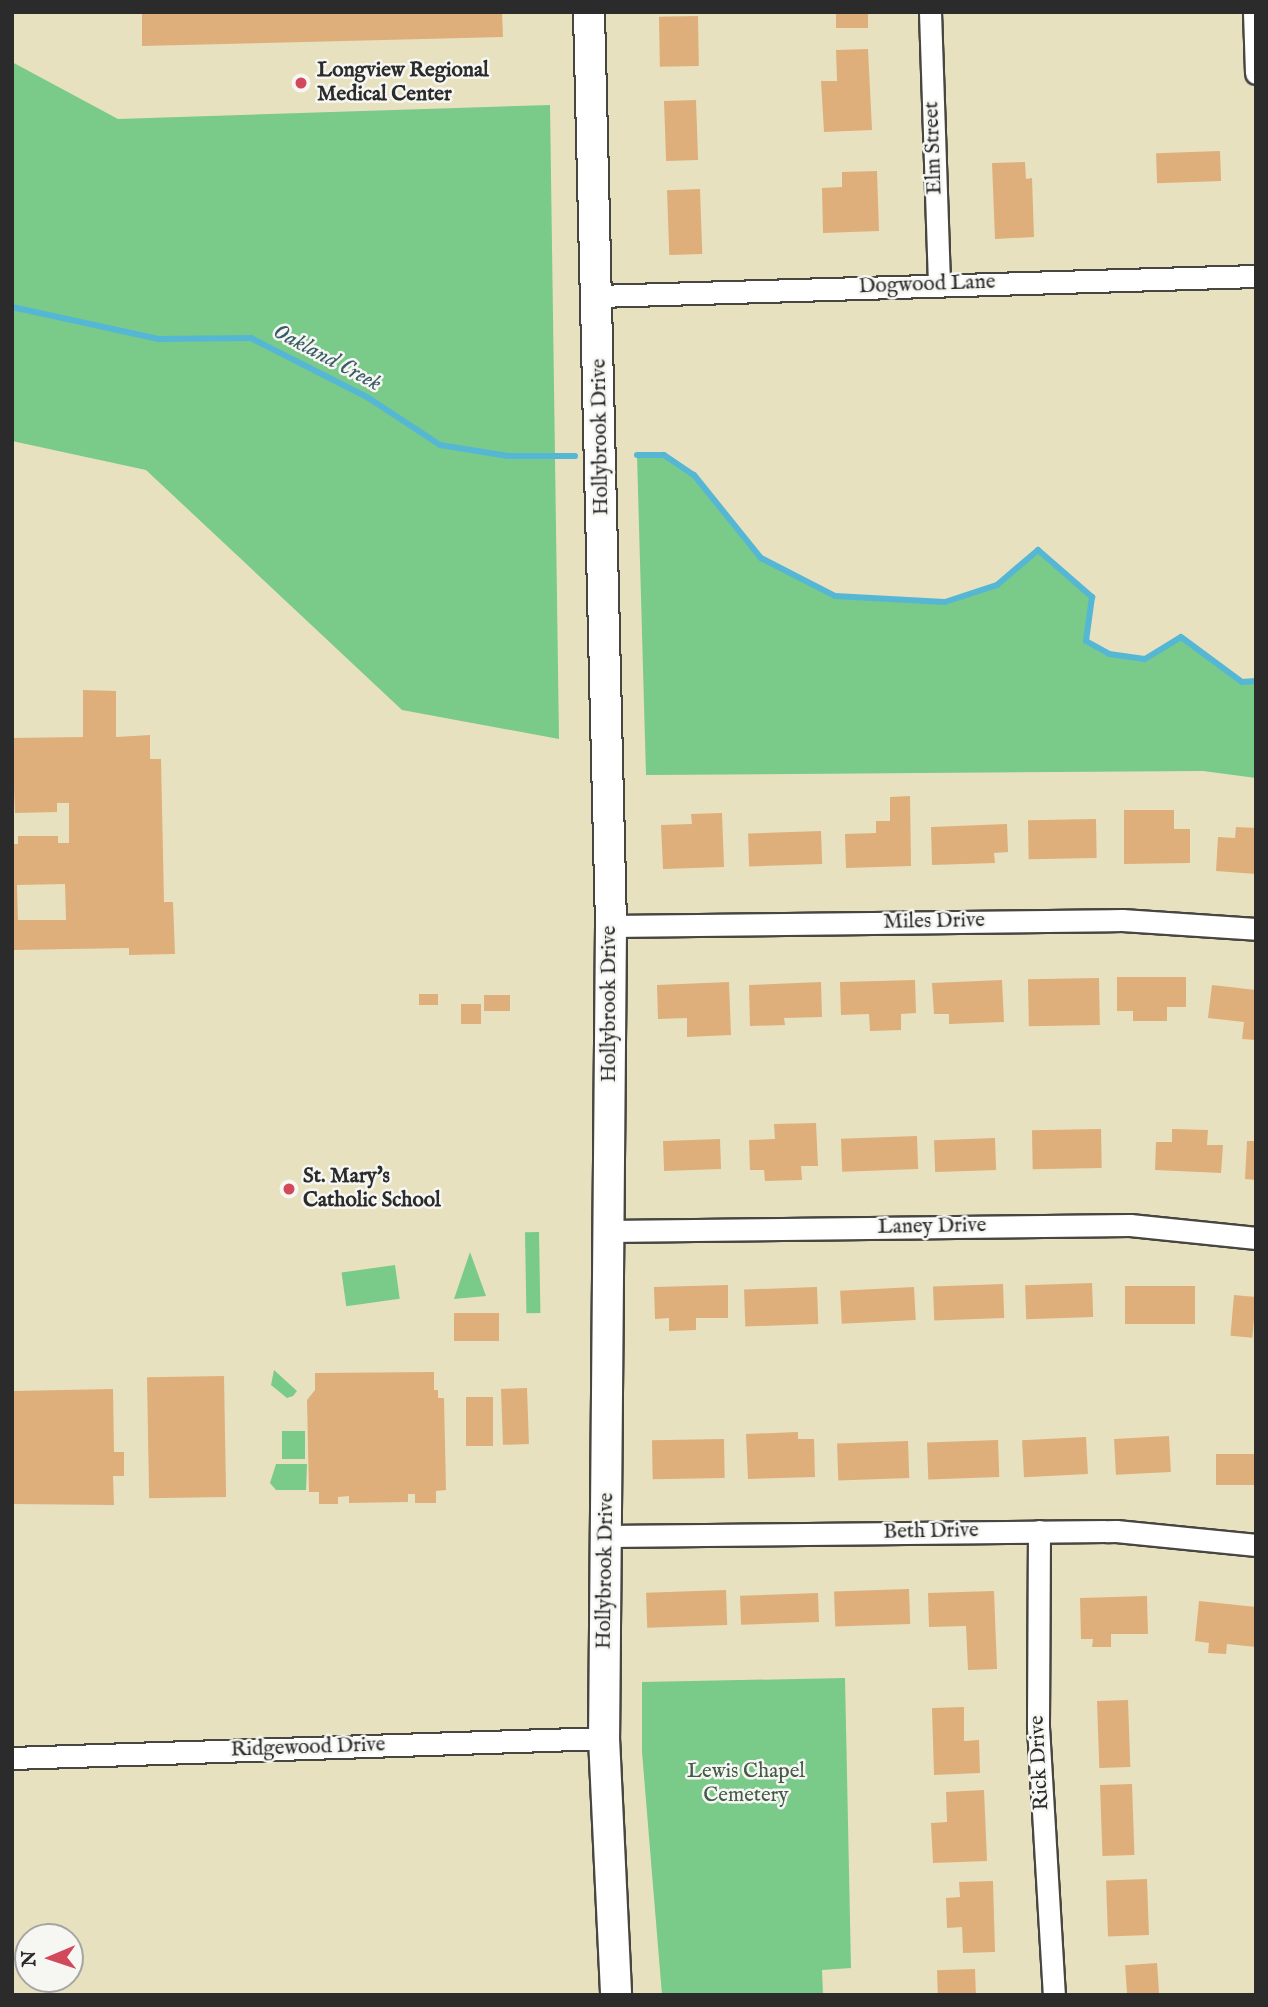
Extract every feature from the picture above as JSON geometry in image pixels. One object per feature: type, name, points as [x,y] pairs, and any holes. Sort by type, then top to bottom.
[{"type":"main road","name":"Hollybrook Drive","points":[[589,12],[598,296],[611,926],[604,1738],[616,1995]]},
{"type":"street","name":"Elm Street","points":[[930,12],[939,284]]},
{"type":"street","points":[[1254,12],[1256,73]]},
{"type":"street","name":"Dogwood Lane","points":[[598,296],[1256,276]]},
{"type":"street","name":"Miles Drive","points":[[611,926],[1131,920],[1256,929]]},
{"type":"street","name":"Laney Drive","points":[[608,1231],[1130,1225],[1256,1238]]},
{"type":"street","name":"Rick Drive","points":[[1039,1531],[1038,1727],[1054,1995]]},
{"type":"street","name":"Beth Drive","points":[[606,1536],[1142,1532],[1256,1545]]},
{"type":"street","name":"Ridgewood Drive","points":[[12,1758],[604,1738]]},
{"type":"green space","points":[[12,62],[118,119],[550,105],[559,739],[402,710],[146,470],[12,441]]},
{"type":"green space","points":[[637,455],[664,455],[694,475],[761,558],[835,596],[945,602],[997,585],[1038,550],[1092,597],[1086,641],[1109,654],[1145,659],[1181,637],[1242,682],[1256,681],[1256,778],[1203,771],[646,775]]},
{"type":"green space","points":[[525,1232],[539,1232],[540,1313],[526,1313]]},
{"type":"green space","points":[[470,1252],[486,1296],[454,1299]]},
{"type":"green space","points":[[395,1265],[400,1299],[346,1306],[342,1273]]},
{"type":"green space","points":[[274,1370],[297,1391],[293,1396],[287,1398],[271,1385]]},
{"type":"green space","points":[[282,1431],[305,1431],[305,1459],[282,1459]]},
{"type":"green space","points":[[276,1464],[307,1464],[306,1490],[276,1490],[270,1483]]},
{"type":"green space","name":"Lewis Chapel Cemetery","points":[[845,1678],[851,1968],[822,1970],[823,1995],[662,1995],[642,1752],[642,1682]]},
{"type":"building","points":[[142,12],[502,12],[503,37],[142,46]]},
{"type":"building","points":[[836,12],[868,12],[868,28],[836,28]]},
{"type":"building","points":[[698,16],[699,66],[660,67],[659,17]]},
{"type":"building","points":[[868,49],[872,130],[824,132],[821,81],[837,81],[836,50]]},
{"type":"building","points":[[696,100],[698,160],[666,161],[664,101]]},
{"type":"building","points":[[1220,151],[1221,181],[1157,183],[1156,153]]},
{"type":"building","points":[[1025,162],[1026,179],[1032,178],[1034,237],[995,239],[992,163]]},
{"type":"building","points":[[877,171],[879,231],[823,233],[822,188],[842,187],[842,172]]},
{"type":"building","points":[[700,189],[702,254],[669,255],[667,190]]},
{"type":"building","points":[[83,690],[116,691],[116,737],[150,735],[150,759],[161,759],[164,902],[173,902],[175,954],[129,955],[129,948],[12,950],[12,844],[18,844],[18,836],[58,836],[58,843],[69,843],[69,803],[57,803],[57,812],[15,813],[12,738],[83,737]],"holes":[[[65,884],[66,920],[18,920],[17,885]]]},
{"type":"building","points":[[910,796],[911,866],[846,868],[845,834],[876,833],[876,821],[890,821],[890,797]]},
{"type":"building","points":[[1124,810],[1174,810],[1174,829],[1190,829],[1190,863],[1124,864]]},
{"type":"building","points":[[722,813],[724,867],[663,869],[661,825],[692,824],[691,814]]},
{"type":"building","points":[[1096,819],[1097,858],[1029,859],[1028,820]]},
{"type":"building","points":[[1007,824],[1008,852],[994,853],[995,863],[932,865],[931,827]]},
{"type":"building","points":[[1236,827],[1256,828],[1256,874],[1216,871],[1218,837],[1235,838]]},
{"type":"building","points":[[821,831],[822,864],[749,867],[748,834]]},
{"type":"building","points":[[1117,977],[1186,977],[1186,1007],[1167,1007],[1167,1021],[1133,1021],[1133,1011],[1117,1011]]},
{"type":"building","points":[[1099,978],[1100,1025],[1029,1026],[1028,979]]},
{"type":"building","points":[[915,980],[916,1013],[901,1014],[901,1030],[870,1031],[869,1014],[841,1015],[840,982]]},
{"type":"building","points":[[1002,980],[1004,1022],[949,1024],[949,1014],[934,1014],[932,983]]},
{"type":"building","points":[[729,982],[731,1035],[687,1037],[687,1018],[658,1019],[657,985]]},
{"type":"building","points":[[821,982],[822,1017],[784,1018],[785,1025],[750,1026],[749,985]]},
{"type":"building","points":[[1212,985],[1256,990],[1256,1040],[1242,1039],[1244,1022],[1208,1018]]},
{"type":"building","points":[[419,994],[438,994],[438,1005],[419,1005]]},
{"type":"building","points":[[484,995],[510,995],[510,1011],[484,1011]]},
{"type":"building","points":[[461,1004],[481,1004],[481,1024],[461,1024]]},
{"type":"building","points":[[816,1123],[818,1166],[801,1166],[802,1180],[765,1181],[764,1170],[750,1170],[749,1140],[775,1139],[774,1124]]},
{"type":"building","points":[[1101,1129],[1102,1168],[1033,1169],[1032,1130]]},
{"type":"building","points":[[1172,1129],[1208,1130],[1207,1145],[1223,1145],[1221,1173],[1155,1170],[1156,1142],[1172,1142]]},
{"type":"building","points":[[917,1136],[918,1169],[842,1172],[841,1139]]},
{"type":"building","points":[[995,1138],[996,1170],[935,1172],[934,1140]]},
{"type":"building","points":[[720,1139],[721,1169],[664,1171],[663,1141]]},
{"type":"building","points":[[1247,1141],[1256,1141],[1256,1180],[1245,1179]]},
{"type":"building","points":[[1092,1283],[1093,1317],[1026,1319],[1025,1285]]},
{"type":"building","points":[[1003,1284],[1004,1318],[934,1320],[933,1286]]},
{"type":"building","points":[[728,1285],[728,1318],[696,1318],[696,1330],[669,1331],[669,1318],[655,1319],[654,1287]]},
{"type":"building","points":[[1125,1286],[1195,1286],[1195,1324],[1125,1324]]},
{"type":"building","points":[[817,1287],[818,1324],[745,1327],[744,1290]]},
{"type":"building","points":[[914,1287],[916,1320],[842,1324],[840,1291]]},
{"type":"building","points":[[1234,1295],[1256,1297],[1252,1338],[1230,1336]]},
{"type":"building","points":[[454,1313],[499,1313],[499,1341],[454,1341]]},
{"type":"building","points":[[434,1372],[434,1390],[438,1390],[438,1398],[444,1398],[446,1490],[436,1491],[436,1503],[415,1503],[415,1494],[408,1494],[408,1502],[349,1503],[349,1496],[338,1497],[338,1504],[319,1504],[319,1492],[309,1492],[307,1400],[315,1390],[315,1373]]},
{"type":"building","points":[[224,1376],[226,1497],[149,1498],[147,1377]]},
{"type":"building","points":[[527,1388],[529,1444],[503,1445],[501,1389]]},
{"type":"building","points":[[113,1389],[114,1452],[124,1452],[124,1476],[113,1476],[114,1505],[12,1504],[12,1391]]},
{"type":"building","points":[[466,1397],[493,1397],[493,1446],[466,1446]]},
{"type":"building","points":[[798,1432],[798,1439],[814,1439],[815,1477],[748,1479],[746,1434]]},
{"type":"building","points":[[1169,1436],[1171,1472],[1116,1475],[1114,1439]]},
{"type":"building","points":[[1086,1437],[1088,1474],[1024,1477],[1022,1440]]},
{"type":"building","points":[[724,1439],[725,1478],[653,1479],[652,1440]]},
{"type":"building","points":[[998,1440],[999,1477],[928,1479],[927,1442]]},
{"type":"building","points":[[908,1441],[909,1478],[838,1480],[837,1443]]},
{"type":"building","points":[[1216,1454],[1256,1454],[1256,1485],[1216,1485]]},
{"type":"building","points":[[909,1589],[910,1624],[835,1627],[834,1592]]},
{"type":"building","points":[[726,1590],[727,1625],[647,1628],[646,1593]]},
{"type":"building","points":[[994,1591],[997,1669],[968,1670],[966,1626],[929,1627],[928,1593]]},
{"type":"building","points":[[818,1593],[819,1622],[741,1625],[740,1596]]},
{"type":"building","points":[[1147,1596],[1148,1634],[1111,1634],[1111,1647],[1092,1647],[1093,1639],[1081,1639],[1080,1598]]},
{"type":"building","points":[[1199,1601],[1256,1607],[1256,1647],[1227,1644],[1226,1654],[1208,1653],[1209,1643],[1195,1641]]},
{"type":"building","points":[[1128,1700],[1130,1767],[1099,1768],[1097,1701]]},
{"type":"building","points":[[964,1707],[964,1741],[979,1740],[980,1773],[934,1775],[932,1708]]},
{"type":"building","points":[[1132,1784],[1134,1855],[1102,1856],[1100,1785]]},
{"type":"building","points":[[984,1790],[987,1861],[933,1863],[931,1823],[947,1822],[946,1792]]},
{"type":"building","points":[[1147,1879],[1149,1935],[1108,1936],[1106,1880]]},
{"type":"building","points":[[993,1881],[995,1952],[963,1953],[962,1927],[947,1928],[946,1898],[960,1897],[959,1882]]},
{"type":"building","points":[[1157,1963],[1159,1995],[1127,1995],[1125,1965]]},
{"type":"building","points":[[975,1969],[976,1995],[938,1995],[937,1970]]},
{"type":"waterway","name":"Oakland Creek","points":[[12,307],[159,339],[251,338],[367,397],[440,445],[508,456],[575,456]]},
{"type":"waterway","name":"Oakland Creek","points":[[637,455],[664,455],[694,475],[761,558],[835,596],[945,602],[997,585],[1038,550],[1092,597],[1086,641],[1109,654],[1145,659],[1181,637],[1242,682],[1256,681]]},
{"type":"place","name":"Longview Regional Medical Center","points":[[301,83]]},
{"type":"place","name":"St. Mary's Catholic School","points":[[289,1189]]}]
